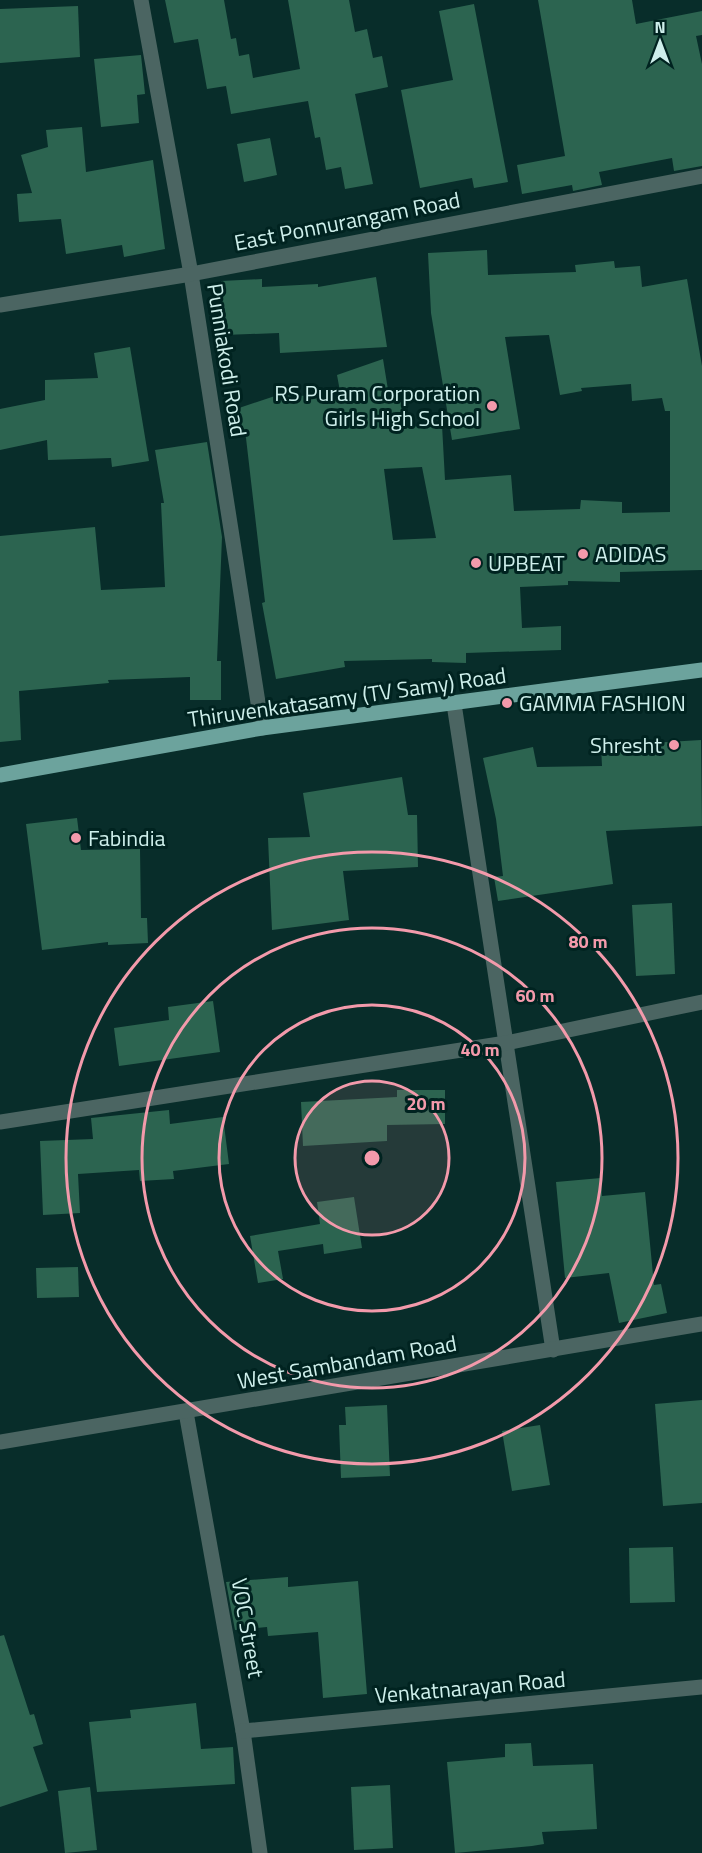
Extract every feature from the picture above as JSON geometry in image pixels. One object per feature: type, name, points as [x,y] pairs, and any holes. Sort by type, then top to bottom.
[{"type":"main road","name":"Thiruvenkatasamy (TV Samy) Road","points":[[0,775],[262,728],[702,670]]},
{"type":"street","name":"Punniakodi Road","points":[[141,0],[190,274],[262,728]]},
{"type":"street","name":"East Ponnurangam Road","points":[[0,305],[190,274],[702,176]]},
{"type":"street","points":[[454,704],[553,1350]]},
{"type":"street","points":[[0,1122],[506,1043],[702,1002]]},
{"type":"street","name":"West Sambandam Road","points":[[0,1442],[702,1324]]},
{"type":"street","name":"VOC Street","points":[[186,1412],[243,1731],[260,1853]]},
{"type":"street","name":"Venkatnarayan Road","points":[[243,1731],[702,1687]]},
{"type":"building","points":[[165,0],[224,0],[231,39],[236,38],[239,56],[249,54],[253,78],[300,69],[288,0],[349,0],[355,32],[367,29],[373,58],[382,56],[388,87],[355,94],[373,184],[345,189],[341,167],[326,170],[320,137],[315,138],[308,101],[231,114],[226,86],[207,89],[198,39],[174,43]]},
{"type":"building","points":[[538,0],[632,0],[636,24],[702,11],[702,35],[696,36],[702,64],[702,166],[674,171],[672,158],[599,172],[602,185],[573,191],[572,185],[522,194],[517,165],[565,156]]},
{"type":"building","points":[[474,4],[508,182],[474,188],[472,178],[420,188],[401,90],[453,80],[439,11]]},
{"type":"building","points":[[78,6],[80,57],[0,63],[0,9]]},
{"type":"building","points":[[141,55],[145,94],[137,95],[139,123],[101,127],[94,59]]},
{"type":"building","points":[[82,127],[86,172],[153,160],[165,249],[124,257],[122,245],[66,254],[61,219],[19,222],[17,194],[32,193],[21,155],[48,147],[46,130]]},
{"type":"building","points":[[270,138],[277,175],[244,182],[237,144]]},
{"type":"building","points":[[487,250],[488,275],[576,272],[575,265],[614,261],[615,268],[640,266],[642,287],[687,279],[702,366],[702,570],[620,572],[620,582],[568,581],[568,585],[520,587],[522,628],[561,626],[561,650],[466,653],[466,663],[432,662],[432,659],[344,661],[345,667],[276,679],[262,603],[265,602],[246,438],[236,409],[278,395],[341,397],[337,375],[383,359],[390,402],[407,402],[407,427],[442,425],[445,480],[511,475],[514,511],[580,509],[581,500],[622,502],[622,513],[670,512],[670,411],[665,411],[662,398],[632,401],[631,384],[581,388],[582,391],[560,395],[549,335],[505,337],[520,429],[452,440],[431,313],[428,253]],"holes":[[[422,467],[436,538],[393,540],[384,469]]]},
{"type":"building","points":[[376,277],[387,347],[280,353],[279,333],[224,335],[221,281],[262,279],[262,287],[318,284],[318,287]]},
{"type":"building","points":[[130,347],[149,461],[112,467],[111,458],[48,460],[47,440],[0,450],[0,409],[45,400],[45,380],[98,378],[94,353]]},
{"type":"building","points":[[207,442],[222,537],[217,661],[221,661],[221,700],[190,700],[190,677],[108,680],[109,683],[19,691],[21,740],[0,742],[0,536],[95,527],[101,590],[165,587],[161,503],[164,503],[155,450]]},
{"type":"building","points":[[701,740],[702,826],[606,831],[613,884],[498,901],[494,877],[503,876],[496,819],[483,758],[533,747],[537,767],[602,766],[601,746]]},
{"type":"building","points":[[402,777],[408,815],[417,815],[418,867],[343,871],[349,920],[272,930],[268,838],[310,837],[303,793]]},
{"type":"building","points":[[77,818],[81,850],[140,849],[141,918],[147,918],[148,943],[108,945],[108,942],[42,950],[26,824]]},
{"type":"building","points":[[672,903],[675,974],[636,976],[632,905]]},
{"type":"building","points":[[213,1001],[220,1052],[119,1066],[114,1028],[169,1020],[168,1007]]},
{"type":"building","points":[[397,1090],[445,1090],[445,1124],[387,1125],[387,1141],[303,1146],[301,1102],[397,1097]]},
{"type":"building","points":[[169,1110],[170,1124],[223,1117],[229,1164],[173,1171],[174,1179],[140,1181],[139,1170],[78,1174],[80,1213],[43,1215],[40,1141],[93,1139],[91,1118]]},
{"type":"building","points":[[601,1178],[602,1196],[645,1192],[654,1285],[661,1284],[667,1313],[619,1323],[609,1273],[565,1278],[556,1182]]},
{"type":"building","points":[[354,1197],[362,1248],[324,1254],[323,1244],[278,1251],[283,1279],[258,1283],[250,1236],[320,1224],[317,1202]]},
{"type":"building","points":[[78,1267],[79,1297],[37,1298],[36,1268]]},
{"type":"building","points":[[702,1400],[702,1503],[663,1506],[655,1404]]},
{"type":"building","points":[[387,1405],[390,1476],[341,1478],[339,1425],[346,1425],[345,1407]]},
{"type":"building","points":[[540,1425],[550,1485],[512,1491],[502,1431]]},
{"type":"building","points":[[673,1547],[675,1602],[630,1603],[629,1548]]},
{"type":"building","points":[[288,1577],[288,1587],[358,1581],[367,1694],[323,1698],[318,1632],[268,1636],[267,1627],[235,1630],[226,1582]]},
{"type":"building","points":[[4,1635],[30,1715],[34,1714],[43,1744],[33,1747],[48,1791],[0,1807],[0,1636]]},
{"type":"building","points":[[196,1703],[201,1749],[233,1747],[235,1784],[97,1792],[89,1722],[131,1718],[130,1710]]},
{"type":"building","points":[[531,1743],[533,1766],[593,1764],[597,1829],[542,1832],[544,1844],[455,1853],[447,1762],[505,1757],[505,1744]]},
{"type":"building","points":[[390,1785],[393,1848],[354,1850],[351,1787]]},
{"type":"building","points":[[90,1787],[97,1850],[65,1853],[58,1791]]},
{"type":"place","name":"RS Puram Corporation Girls High School","points":[[492,406]]},
{"type":"place","name":"ADIDAS","points":[[583,554]]},
{"type":"place","name":"UPBEAT","points":[[476,563]]},
{"type":"place","name":"GAMMA FASHION","points":[[507,703]]},
{"type":"place","name":"Shresht","points":[[674,745]]},
{"type":"place","name":"Fabindia","points":[[76,838]]}]
